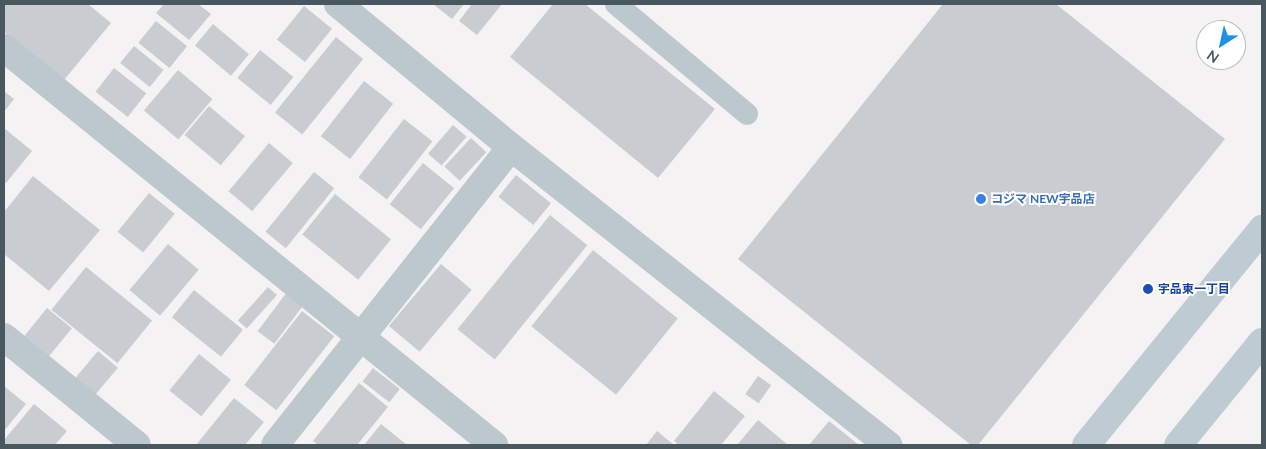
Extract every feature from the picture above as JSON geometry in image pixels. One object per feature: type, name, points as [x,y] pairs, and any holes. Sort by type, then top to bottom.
[{"type":"street","points":[[338,4],[511,147],[888,445]]},
{"type":"street","points":[[4,48],[494,445]]},
{"type":"street","points":[[275,445],[362,338],[511,147]]},
{"type":"street","points":[[1086,445],[1262,229]]},
{"type":"street","points":[[4,337],[137,445]]},
{"type":"street","points":[[1178,445],[1262,342]]},
{"type":"lane","points":[[616,4],[747,114]]},
{"type":"building","points":[[4,4],[88,4],[111,23],[64,80],[4,32]]},
{"type":"building","points":[[164,4],[198,4],[211,14],[189,40],[156,13]]},
{"type":"building","points":[[433,4],[464,4],[452,19]]},
{"type":"building","points":[[472,4],[502,4],[477,35],[459,21]]},
{"type":"building","points":[[553,4],[585,4],[715,109],[658,178],[510,57]]},
{"type":"building","name":"コジマ NEW宇品店","points":[[943,4],[1056,4],[1225,139],[978,445],[971,445],[738,259]]},
{"type":"building","points":[[304,6],[332,29],[305,62],[277,39]]},
{"type":"building","points":[[156,21],[187,46],[169,68],[138,43]]},
{"type":"building","points":[[213,24],[249,54],[231,76],[195,45]]},
{"type":"building","points":[[336,37],[363,59],[302,134],[275,112]]},
{"type":"building","points":[[134,46],[164,70],[150,87],[120,63]]},
{"type":"building","points":[[260,50],[293,77],[271,105],[237,78]]},
{"type":"building","points":[[114,68],[146,93],[128,117],[96,92]]},
{"type":"building","points":[[178,70],[212,99],[178,140],[144,111]]},
{"type":"building","points":[[364,81],[393,104],[350,159],[321,136]]},
{"type":"building","points":[[4,91],[14,99],[4,112]]},
{"type":"building","points":[[209,106],[245,136],[221,165],[185,135]]},
{"type":"building","points":[[404,119],[432,141],[387,199],[358,177]]},
{"type":"building","points":[[453,125],[467,137],[442,165],[428,154]]},
{"type":"building","points":[[4,128],[32,151],[6,183],[4,182]]},
{"type":"building","points":[[471,138],[486,152],[460,181],[444,167]]},
{"type":"building","points":[[269,143],[293,163],[252,211],[229,191]]},
{"type":"building","points":[[423,163],[454,188],[421,229],[390,204]]},
{"type":"building","points":[[314,172],[334,188],[286,248],[266,232]]},
{"type":"building","points":[[516,175],[551,203],[533,225],[498,197]]},
{"type":"building","points":[[33,176],[100,230],[49,291],[4,254],[4,212]]},
{"type":"building","points":[[149,193],[175,214],[143,253],[118,232]]},
{"type":"building","points":[[335,194],[391,239],[358,280],[302,234]]},
{"type":"building","points":[[550,215],[587,245],[495,359],[457,329]]},
{"type":"building","points":[[168,244],[199,270],[160,316],[129,290]]},
{"type":"building","points":[[593,250],[678,319],[616,395],[531,326]]},
{"type":"building","points":[[441,264],[472,290],[420,352],[389,326]]},
{"type":"building","points":[[86,267],[152,320],[117,363],[51,310]]},
{"type":"building","points":[[268,287],[277,295],[247,328],[238,320]]},
{"type":"building","points":[[194,290],[243,330],[221,357],[172,317]]},
{"type":"building","points":[[287,292],[304,305],[274,344],[258,331]]},
{"type":"building","points":[[47,308],[72,328],[49,356],[24,336]]},
{"type":"building","points":[[302,311],[334,336],[276,410],[244,385]]},
{"type":"building","points":[[98,351],[118,368],[95,395],[76,378]]},
{"type":"building","points":[[199,354],[231,380],[201,416],[169,391]]},
{"type":"building","points":[[373,368],[400,389],[389,402],[363,381]]},
{"type":"building","points":[[758,376],[771,385],[758,403],[745,394]]},
{"type":"building","points":[[359,383],[388,407],[357,445],[318,445],[313,441]]},
{"type":"building","points":[[4,386],[26,404],[4,431]]},
{"type":"building","points":[[714,391],[745,416],[721,445],[679,445],[674,441]]},
{"type":"building","points":[[234,398],[264,422],[245,445],[196,445]]},
{"type":"building","points":[[34,404],[67,431],[55,445],[4,445],[4,440]]},
{"type":"building","points":[[758,420],[788,445],[737,445]]},
{"type":"building","points":[[829,421],[859,445],[809,445]]},
{"type":"building","points":[[381,424],[407,445],[364,445]]},
{"type":"building","points":[[657,431],[674,445],[646,445]]},
{"type":"place","name":"コジマ NEW宇品店","points":[[981,199]]},
{"type":"place","name":"宇品東一丁目","points":[[1148,289]]}]
